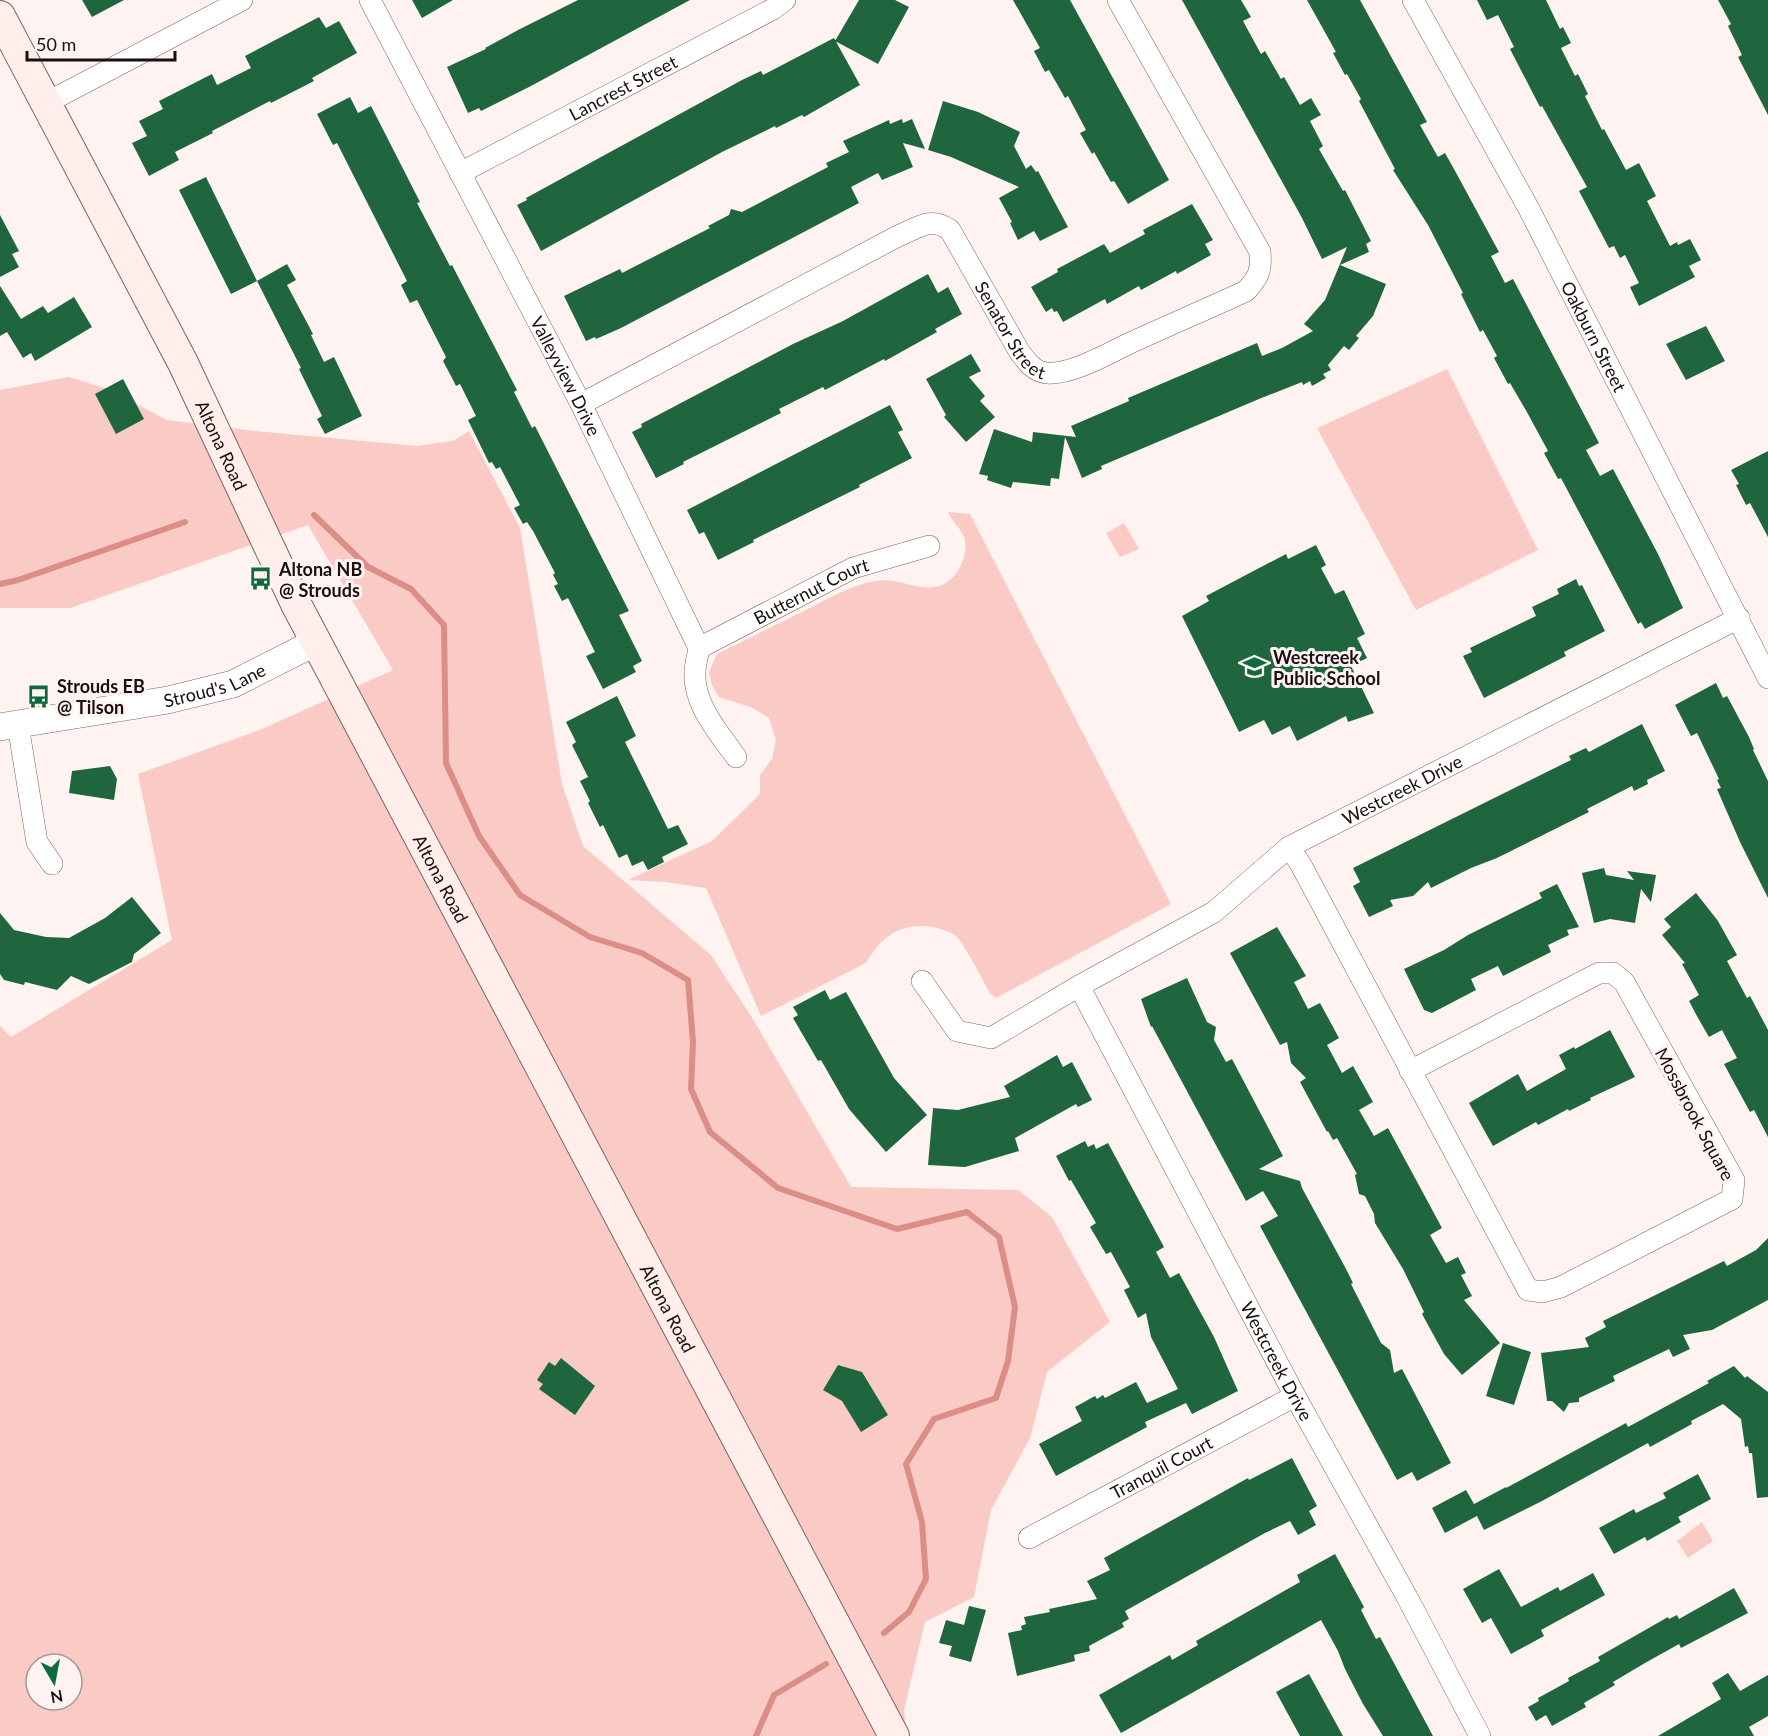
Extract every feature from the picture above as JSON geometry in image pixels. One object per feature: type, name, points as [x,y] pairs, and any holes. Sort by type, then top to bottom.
[{"type":"main road","name":"Altona Road","points":[[0,16],[183,363],[316,642],[894,1736]]},
{"type":"street","points":[[46,103],[242,0]]},
{"type":"street","name":"Valleyview Drive","points":[[370,0],[581,404],[699,648]]},
{"type":"street","name":"Lancrest Street","points":[[460,173],[773,9],[785,0]]},
{"type":"street","name":"Senator Street","points":[[581,404],[898,236],[931,222],[941,224],[950,230],[1019,351],[1025,360],[1040,372],[1050,373],[1075,367],[1246,291],[1257,279],[1261,264],[1260,252],[1118,0]]},
{"type":"street","name":"Oakburn Street","points":[[1413,0],[1529,209],[1768,678]]},
{"type":"street","name":"Butternut Court","points":[[699,648],[853,568],[929,546]]},
{"type":"street","name":"Westcreek Drive","points":[[922,981],[957,1031],[991,1038],[1079,986],[1214,912],[1289,847],[1739,618]]},
{"type":"street","name":"Stroud's Lane","points":[[9,726],[168,700],[233,684],[316,642]]},
{"type":"street","points":[[699,648],[694,671],[700,699],[716,729],[736,758]]},
{"type":"street","points":[[9,726],[37,842],[52,864]]},
{"type":"street","name":"Mossbrook Square","points":[[1289,847],[1301,865],[1410,1071],[1528,1290],[1543,1292],[1561,1287],[1732,1199],[1734,1180],[1624,982],[1612,973],[1599,973],[1410,1071]]},
{"type":"street","name":"Westcreek Drive","points":[[1079,986],[1295,1396],[1407,1597],[1480,1736]]},
{"type":"street","name":"Tranquil Court","points":[[1029,1538],[1295,1396]]},
{"type":"shaded area","points":[[1447,369],[1538,550],[1416,610],[1317,428]]},
{"type":"shaded area","points":[[69,377],[108,389],[167,420],[255,431],[417,446],[453,441],[469,431],[520,528],[562,784],[583,846],[711,955],[753,1019],[851,1187],[1018,1190],[1052,1217],[1110,1322],[1047,1372],[1030,1438],[991,1510],[974,1597],[925,1622],[904,1710],[907,1736],[0,1736],[0,1026],[11,1037],[172,940],[138,774],[262,729],[393,670],[308,525],[70,608],[0,608],[0,390]]},
{"type":"shaded area","points":[[948,512],[970,514],[1171,904],[996,998],[990,993],[956,936],[930,926],[906,928],[884,940],[866,963],[761,1016],[706,888],[628,880],[712,841],[760,794],[760,775],[772,759],[776,740],[769,718],[753,708],[719,697],[712,685],[709,672],[717,654],[838,593],[865,583],[886,580],[926,587],[944,584],[959,568],[966,545],[961,532]]},
{"type":"shaded area","points":[[1124,523],[1139,549],[1120,557],[1106,533]]},
{"type":"shaded area","points":[[1702,1522],[1713,1541],[1688,1558],[1677,1541]]},
{"type":"building","points":[[82,0],[124,0],[92,17]]},
{"type":"building","points":[[412,0],[453,0],[422,18]]},
{"type":"building","points":[[578,0],[690,0],[531,86],[481,111],[479,108],[468,113],[447,67]]},
{"type":"building","points":[[859,0],[895,0],[909,7],[878,64],[835,41]]},
{"type":"building","points":[[1013,0],[1070,0],[1169,180],[1128,204],[1114,181],[1111,182],[1094,152],[1092,154],[1080,133],[1086,130],[1068,96],[1065,98],[1049,70],[1045,72],[1034,51],[1040,48]]},
{"type":"building","points":[[1182,0],[1241,0],[1251,17],[1243,21],[1261,54],[1265,51],[1281,79],[1284,77],[1300,105],[1311,98],[1321,115],[1310,121],[1323,146],[1319,149],[1343,191],[1345,190],[1371,241],[1366,244],[1369,252],[1340,265],[1386,284],[1373,316],[1356,336],[1359,338],[1349,350],[1344,346],[1328,365],[1331,370],[1323,374],[1326,378],[1312,386],[1310,381],[1303,385],[1302,382],[1259,399],[1101,466],[1102,469],[1082,478],[1065,437],[1059,479],[1051,478],[1050,486],[1013,482],[1011,488],[987,480],[988,476],[979,474],[994,429],[1032,442],[1033,432],[1076,437],[1071,426],[1129,401],[1128,398],[1257,343],[1262,356],[1313,331],[1304,324],[1325,300],[1347,247],[1322,259],[1302,218]]},
{"type":"building","points":[[1307,0],[1360,0],[1427,122],[1420,125],[1438,157],[1445,153],[1499,252],[1491,256],[1505,283],[1513,279],[1599,443],[1586,450],[1600,476],[1613,469],[1658,554],[1683,608],[1645,629],[1641,622],[1638,624],[1561,478],[1558,479],[1544,453],[1548,451],[1494,358],[1497,356],[1483,330],[1480,332],[1428,225],[1393,170],[1395,169],[1359,101],[1361,99],[1333,53],[1336,52]]},
{"type":"building","points":[[1477,0],[1546,0],[1560,29],[1563,27],[1571,43],[1561,48],[1575,76],[1578,74],[1588,94],[1585,96],[1602,130],[1604,129],[1626,170],[1639,163],[1656,196],[1647,201],[1670,246],[1690,239],[1701,260],[1689,266],[1695,277],[1639,306],[1630,287],[1639,283],[1625,255],[1620,258],[1614,246],[1609,248],[1579,191],[1587,187],[1542,106],[1540,107],[1510,49],[1514,47],[1498,15],[1487,20]]},
{"type":"building","points":[[1718,0],[1768,0],[1768,115],[1738,57],[1742,55],[1728,26],[1731,24]]},
{"type":"building","points":[[319,17],[326,28],[339,21],[357,53],[312,78],[314,81],[271,103],[270,101],[175,152],[179,160],[149,176],[132,143],[147,136],[139,121],[163,109],[159,101],[212,74],[217,85],[251,68],[245,56]]},
{"type":"building","points":[[834,38],[860,85],[804,117],[802,115],[776,128],[775,126],[722,152],[541,251],[517,205],[527,200],[526,198],[742,80],[761,71],[763,75]]},
{"type":"building","points":[[350,97],[358,113],[371,106],[420,202],[417,203],[517,390],[514,392],[532,428],[535,426],[629,611],[619,615],[642,661],[633,666],[636,672],[603,689],[586,656],[595,652],[568,598],[562,601],[554,586],[558,584],[553,575],[555,573],[533,531],[527,522],[523,524],[514,508],[520,505],[500,467],[496,469],[492,462],[489,463],[468,420],[476,416],[460,384],[456,386],[443,361],[446,357],[417,300],[410,303],[401,285],[407,281],[337,143],[333,145],[317,114]]},
{"type":"building","points":[[943,101],[978,112],[1020,132],[1014,146],[1026,169],[1031,165],[1036,172],[1038,171],[1068,227],[1040,241],[1034,231],[1018,240],[1010,223],[1012,222],[999,198],[1019,187],[951,157],[928,150]]},
{"type":"building","points":[[902,119],[903,123],[912,119],[925,149],[903,143],[913,167],[882,180],[878,173],[851,187],[859,203],[621,328],[586,341],[564,296],[620,269],[622,273],[710,228],[708,226],[729,215],[731,209],[742,212],[828,167],[826,163],[849,152],[843,141],[889,120],[890,124]]},
{"type":"building","points":[[206,177],[257,281],[231,294],[179,190]]},
{"type":"building","points":[[1192,204],[1213,240],[1205,244],[1211,255],[1141,290],[1139,286],[1107,304],[1105,299],[1063,322],[1057,311],[1054,312],[1052,308],[1046,312],[1031,287],[1058,272],[1057,269],[1104,244],[1110,253],[1145,234],[1143,230]]},
{"type":"building","points":[[0,215],[19,251],[12,254],[19,267],[0,277]]},
{"type":"building","points":[[287,264],[296,280],[287,285],[313,334],[311,335],[324,362],[334,357],[362,416],[325,434],[317,419],[322,416],[299,369],[301,368],[257,281]]},
{"type":"building","points":[[928,274],[938,293],[948,287],[962,314],[935,329],[937,332],[885,361],[884,359],[825,390],[823,387],[779,409],[781,413],[656,478],[632,432],[642,427],[641,424],[793,344],[843,321]]},
{"type":"building","points":[[0,286],[21,319],[43,306],[48,313],[74,297],[92,327],[35,361],[31,353],[23,358],[7,332],[0,336]]},
{"type":"building","points":[[1706,326],[1725,361],[1686,380],[1666,344]]},
{"type":"building","points":[[971,354],[981,371],[969,377],[985,396],[980,401],[995,417],[966,442],[944,417],[946,415],[926,379]]},
{"type":"building","points":[[123,379],[144,419],[116,434],[95,394]]},
{"type":"building","points":[[890,405],[903,430],[898,432],[912,458],[718,560],[704,532],[699,534],[687,510]]},
{"type":"building","points":[[1768,451],[1768,537],[1750,503],[1746,505],[1736,485],[1739,484],[1731,470]]},
{"type":"building","points":[[1316,545],[1326,565],[1321,568],[1335,594],[1344,590],[1365,634],[1357,638],[1367,658],[1351,666],[1374,713],[1348,722],[1346,716],[1297,741],[1290,726],[1272,735],[1264,720],[1239,732],[1182,616],[1209,601],[1206,596],[1286,554],[1288,559]]},
{"type":"building","points":[[1576,579],[1579,586],[1582,585],[1605,631],[1564,652],[1566,656],[1484,698],[1463,656],[1472,652],[1470,648],[1536,616],[1532,607],[1559,594],[1557,589]]},
{"type":"building","points":[[1716,683],[1723,698],[1727,696],[1749,737],[1768,781],[1768,898],[1717,789],[1721,788],[1717,780],[1719,779],[1697,733],[1691,736],[1675,705]]},
{"type":"building","points":[[617,696],[636,736],[625,742],[668,829],[678,825],[688,844],[662,857],[664,862],[648,870],[643,861],[632,866],[627,854],[619,858],[603,825],[600,827],[580,781],[588,777],[572,745],[576,742],[566,722]]},
{"type":"building","points":[[1642,724],[1665,771],[1647,780],[1648,784],[1634,791],[1632,786],[1587,809],[1589,812],[1431,888],[1428,882],[1413,896],[1390,900],[1393,906],[1369,917],[1353,886],[1360,882],[1353,868],[1571,760],[1569,756],[1586,748],[1589,752]]},
{"type":"building","points":[[110,766],[117,779],[114,800],[69,793],[72,771]]},
{"type":"building","points":[[1604,868],[1606,875],[1634,880],[1627,871],[1656,875],[1651,902],[1641,889],[1635,923],[1610,919],[1594,923],[1582,873]]},
{"type":"building","points":[[1557,884],[1579,927],[1567,930],[1569,935],[1548,945],[1551,952],[1503,976],[1498,966],[1471,979],[1476,990],[1432,1013],[1424,1010],[1404,969],[1542,898],[1539,893]]},
{"type":"building","points":[[1696,893],[1718,921],[1737,955],[1727,961],[1747,998],[1750,996],[1768,1030],[1768,1137],[1754,1110],[1750,1112],[1724,1064],[1737,1058],[1722,1030],[1709,1037],[1689,1001],[1699,995],[1682,964],[1685,963],[1662,935],[1671,927],[1664,919]]},
{"type":"building","points":[[132,897],[161,933],[134,954],[132,962],[89,984],[71,976],[57,990],[25,982],[24,985],[4,980],[0,974],[0,913],[14,930],[46,937],[69,938],[105,918]]},
{"type":"building","points":[[1277,927],[1306,976],[1294,982],[1308,1009],[1320,1003],[1339,1038],[1327,1045],[1342,1073],[1353,1066],[1373,1102],[1359,1110],[1374,1136],[1388,1128],[1442,1228],[1430,1235],[1446,1263],[1458,1257],[1466,1273],[1461,1275],[1472,1296],[1464,1300],[1500,1343],[1462,1375],[1444,1354],[1422,1314],[1424,1312],[1403,1269],[1375,1223],[1374,1214],[1365,1196],[1359,1194],[1355,1175],[1357,1174],[1337,1138],[1333,1140],[1327,1132],[1300,1082],[1306,1078],[1291,1063],[1287,1042],[1280,1045],[1230,953]]},
{"type":"building","points":[[1187,978],[1207,1022],[1216,1027],[1214,1040],[1226,1062],[1232,1059],[1283,1156],[1259,1169],[1300,1181],[1381,1343],[1390,1350],[1394,1373],[1402,1369],[1451,1463],[1417,1481],[1412,1472],[1397,1480],[1260,1226],[1278,1216],[1263,1191],[1246,1201],[1151,1027],[1141,999]]},
{"type":"building","points":[[825,990],[830,1000],[846,992],[894,1078],[927,1115],[886,1152],[849,1109],[821,1060],[818,1061],[793,1018],[798,1015],[793,1007]]},
{"type":"building","points":[[1610,1030],[1635,1077],[1590,1098],[1591,1100],[1569,1111],[1568,1109],[1538,1125],[1536,1122],[1493,1146],[1469,1103],[1518,1074],[1527,1091],[1566,1069],[1559,1055]]},
{"type":"building","points":[[1057,1055],[1063,1067],[1072,1062],[1092,1100],[1078,1107],[1076,1104],[1015,1138],[1019,1151],[965,1167],[928,1165],[933,1108],[958,1110],[1010,1097],[1004,1086]]},
{"type":"building","points":[[1085,1141],[1088,1147],[1094,1144],[1096,1149],[1108,1143],[1164,1247],[1156,1252],[1170,1278],[1179,1273],[1214,1337],[1238,1391],[1192,1414],[1186,1403],[1145,1422],[1147,1427],[1056,1476],[1039,1444],[1082,1421],[1075,1407],[1095,1396],[1097,1399],[1103,1395],[1105,1398],[1136,1382],[1147,1403],[1178,1389],[1151,1337],[1146,1313],[1138,1318],[1124,1290],[1130,1287],[1111,1252],[1106,1254],[1090,1227],[1096,1223],[1056,1156]]},
{"type":"building","points":[[1768,1238],[1768,1300],[1712,1330],[1683,1335],[1690,1349],[1673,1357],[1669,1349],[1613,1376],[1615,1381],[1579,1398],[1579,1402],[1569,1403],[1564,1412],[1552,1401],[1547,1401],[1541,1353],[1589,1347],[1585,1338],[1606,1327],[1603,1321],[1724,1261],[1727,1266],[1756,1250]]},
{"type":"building","points":[[1503,1343],[1531,1352],[1514,1405],[1486,1396]]},
{"type":"building","points":[[561,1358],[595,1386],[575,1415],[539,1389],[543,1384],[537,1380],[549,1362],[555,1366]]},
{"type":"building","points":[[838,1365],[862,1372],[888,1415],[861,1432],[842,1401],[823,1390]]},
{"type":"building","points":[[1734,1366],[1745,1378],[1747,1376],[1768,1392],[1768,1497],[1757,1498],[1752,1453],[1749,1453],[1748,1446],[1745,1447],[1741,1419],[1723,1404],[1650,1447],[1648,1443],[1484,1530],[1477,1516],[1445,1533],[1432,1508],[1466,1490],[1474,1504],[1626,1423],[1628,1427],[1709,1383],[1707,1381]]},
{"type":"building","points":[[1292,1458],[1317,1506],[1309,1511],[1316,1525],[1298,1535],[1290,1521],[1265,1533],[1125,1611],[1129,1619],[1122,1623],[1124,1627],[1089,1646],[1090,1651],[1074,1655],[1075,1661],[1017,1676],[1008,1633],[1022,1630],[1021,1626],[1026,1624],[1024,1617],[1097,1599],[1087,1581],[1110,1570],[1104,1558],[1248,1478],[1249,1480]]},
{"type":"building","points":[[1698,1474],[1711,1499],[1678,1517],[1681,1522],[1647,1541],[1645,1537],[1614,1554],[1599,1528],[1634,1509],[1636,1513],[1666,1498],[1663,1493]]},
{"type":"building","points":[[1335,1554],[1364,1607],[1361,1610],[1376,1639],[1380,1637],[1433,1736],[1383,1736],[1363,1704],[1321,1620],[1121,1733],[1099,1695],[1170,1655],[1172,1660],[1198,1645],[1196,1641],[1300,1582],[1297,1575]]},
{"type":"building","points":[[1499,1569],[1521,1607],[1558,1587],[1560,1591],[1593,1573],[1605,1595],[1541,1630],[1544,1636],[1511,1654],[1491,1618],[1482,1623],[1463,1589]]},
{"type":"building","points":[[1734,1588],[1748,1613],[1681,1648],[1679,1644],[1645,1663],[1613,1682],[1615,1685],[1584,1703],[1586,1707],[1552,1726],[1546,1715],[1536,1721],[1528,1707],[1539,1701],[1538,1698],[1569,1681],[1568,1678],[1600,1661],[1598,1657],[1668,1617],[1669,1619],[1677,1615],[1679,1619]]},
{"type":"building","points":[[969,1606],[986,1610],[971,1662],[949,1656],[952,1646],[939,1643],[946,1620],[964,1625]]},
{"type":"building","points":[[1728,1673],[1740,1691],[1768,1675],[1768,1716],[1749,1727],[1754,1736],[1658,1736],[1721,1699],[1712,1683]]},
{"type":"building","points":[[1309,1674],[1343,1736],[1300,1736],[1276,1692]]},
{"type":"waterway","points":[[314,515],[368,567],[411,589],[444,625],[446,763],[479,836],[520,895],[590,937],[642,953],[688,980],[693,1042],[691,1089],[710,1132],[778,1188],[897,1229],[967,1212],[999,1237],[1015,1307],[1008,1361],[996,1398],[934,1419],[906,1464],[922,1522],[926,1579],[909,1612],[884,1633]]},
{"type":"waterway","points":[[0,584],[18,580],[185,522]]},
{"type":"waterway","points":[[756,1736],[774,1695],[826,1664]]},
{"type":"place","name":"Altona NB @ Strouds","points":[[261,579]]},
{"type":"place","name":"Westcreek Public School","points":[[1255,667]]},
{"type":"place","name":"Strouds EB @ Tilson","points":[[39,696]]}]
